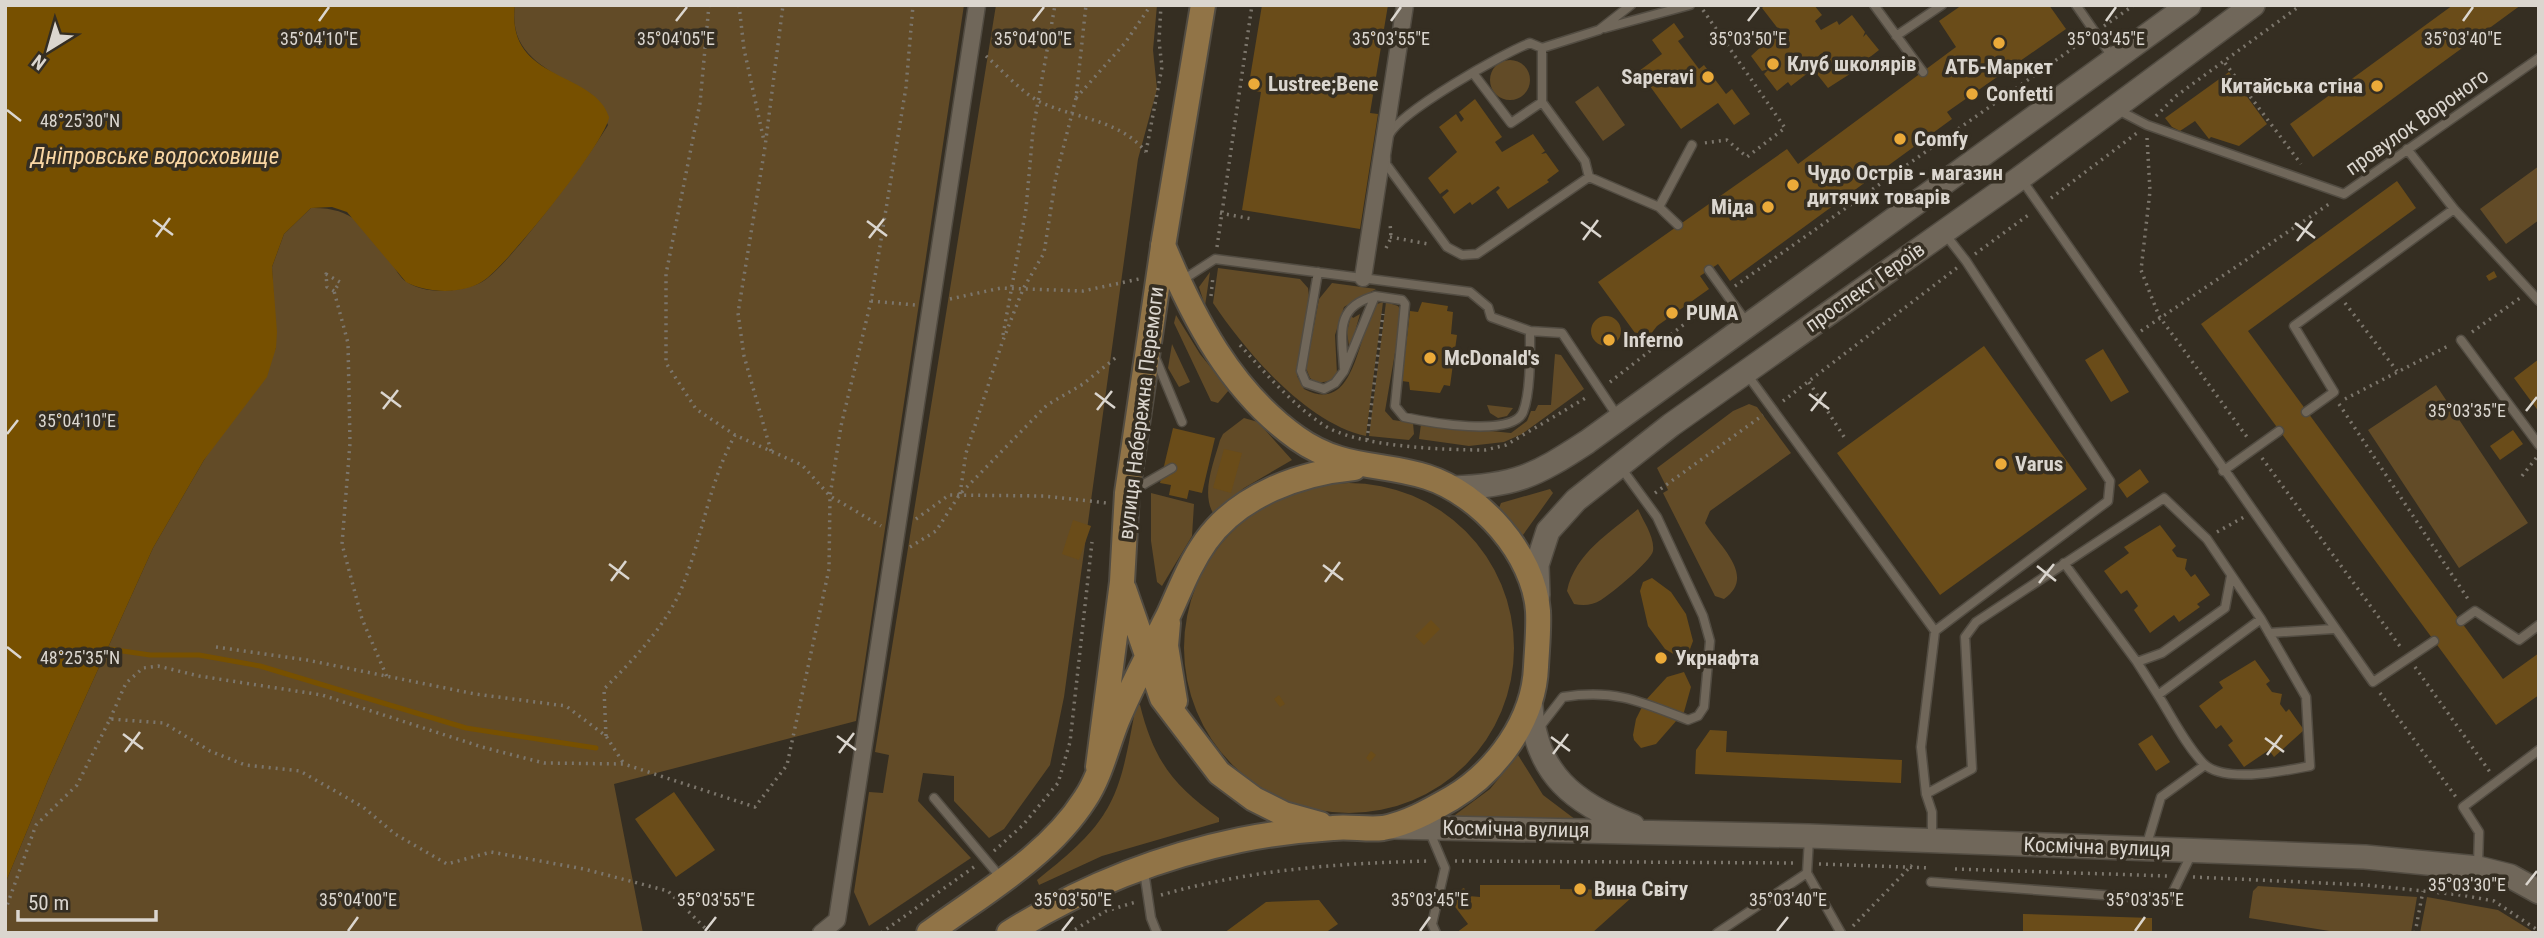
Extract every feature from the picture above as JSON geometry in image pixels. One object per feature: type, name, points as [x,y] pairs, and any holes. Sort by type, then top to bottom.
[{"type":"main road","name":"вулиця Набережна Перемоги","points":[[1098,768],[1122,582],[1127,500],[1148,341],[1168,280],[1163,245],[1203,5]]},
{"type":"main road","name":"проспект Героїв","points":[[1452,488],[1496,486],[1541,472],[1620,419],[2189,5]]},
{"type":"main road","name":"проспект Героїв","points":[[1538,608],[1537,565],[1548,531],[1576,500],[1745,372],[2020,178],[2253,5]]},
{"type":"main road","points":[[2115,60],[2137,92]]},
{"type":"main road","name":"вулиця Набережна Перемоги","points":[[1009,933],[1081,892],[1170,857],[1241,840],[1332,828],[1383,828],[1421,815],[1455,796],[1486,772],[1531,707],[1536,673],[1538,608],[1526,571],[1507,537],[1480,507],[1452,488],[1427,477],[1365,467],[1326,454],[1298,439],[1250,396],[1168,280]]},
{"type":"main road","name":"вулиця Набережна Перемоги","points":[[929,933],[1063,829],[1087,797],[1146,659],[1170,612],[1179,585],[1207,539],[1227,520],[1284,483],[1321,471],[1365,467]]},
{"type":"main road","name":"вулиця Набережна Перемоги","points":[[1122,582],[1146,659],[1162,698],[1219,773],[1254,799],[1284,814],[1332,828]]},
{"type":"main road","name":"вулиця Набережна Перемоги","points":[[1170,612],[1166,646],[1174,699],[1193,739]]},
{"type":"main road","name":"Космічна вулиця","points":[[1531,707],[1535,733],[1553,775],[1577,799],[1600,814],[1649,832]]},
{"type":"main road","name":"Космічна вулиця","points":[[1383,828],[1809,836],[2365,857],[2478,868],[2510,876],[2539,892]]},
{"type":"street","points":[[821,933],[837,920],[977,5]]},
{"type":"street","points":[[1363,278],[1405,5]]},
{"type":"lane","points":[[1599,30],[1632,5]]},
{"type":"lane","points":[[1589,177],[1478,254],[1462,255],[1447,247],[1386,164],[1385,145],[1393,128],[1507,52],[1530,43],[1542,48],[1690,5]]},
{"type":"lane","points":[[1874,5],[1923,72]]},
{"type":"lane","points":[[1896,36],[1942,5]]},
{"type":"lane","points":[[2076,5],[2115,60]]},
{"type":"lane","points":[[1542,48],[1542,102],[1586,161],[1589,177]]},
{"type":"lane","name":"провулок Вороного","points":[[2115,108],[2147,125],[2343,194],[2539,58]]},
{"type":"lane","points":[[1473,73],[1511,123],[1542,102]]},
{"type":"lane","points":[[1659,206],[1692,145]]},
{"type":"lane","points":[[2407,149],[2454,209],[2539,301]]},
{"type":"lane","points":[[1589,177],[1659,206],[1678,225]]},
{"type":"lane","points":[[2020,178],[2333,629],[2373,682],[2434,641]]},
{"type":"lane","points":[[2306,412],[2334,392],[2294,326],[2454,209]]},
{"type":"lane","points":[[1935,631],[2108,500],[2110,481],[1973,271],[1943,232]]},
{"type":"lane","points":[[1168,280],[1215,260],[1470,292],[1488,307],[1491,317],[1530,331],[1562,333],[1620,419]]},
{"type":"lane","points":[[1709,270],[1748,326]]},
{"type":"lane","points":[[1318,272],[1301,371],[1306,383],[1324,389],[1335,383],[1344,370],[1375,296]]},
{"type":"lane","points":[[1344,370],[1341,329],[1349,308],[1360,300],[1375,296],[1402,300],[1405,304],[1395,406],[1400,414],[1409,418],[1497,428],[1513,422],[1524,411],[1530,331]]},
{"type":"lane","points":[[2461,340],[2539,445]]},
{"type":"lane","points":[[1148,341],[1182,422]]},
{"type":"lane","points":[[1745,372],[1935,631],[1921,747],[1926,793],[1932,812],[1932,841]]},
{"type":"lane","points":[[2223,471],[2279,431]]},
{"type":"lane","points":[[1535,733],[1563,697],[1575,695],[1614,694],[1688,720],[1698,716],[1704,707],[1710,642],[1703,616],[1657,517],[1619,465]]},
{"type":"lane","points":[[1127,500],[1172,468]]},
{"type":"lane","points":[[1926,793],[1972,769],[1965,637],[1976,622],[2063,563],[2164,498],[2207,539],[2269,633],[2306,697],[2310,766],[2272,773],[2226,774],[2205,765],[2137,662],[2063,563]]},
{"type":"lane","points":[[2137,662],[2162,653],[2224,608],[2231,576]]},
{"type":"lane","points":[[2461,621],[2475,611],[2519,640],[2539,625]]},
{"type":"lane","points":[[2158,695],[2260,619]]},
{"type":"lane","points":[[2269,633],[2333,629]]},
{"type":"lane","points":[[2478,868],[2479,832],[2463,807],[2539,750]]},
{"type":"lane","points":[[2146,848],[2161,797],[2205,765]]},
{"type":"lane","points":[[934,798],[1002,879]]},
{"type":"lane","points":[[1428,827],[1446,868],[1432,924],[1436,933]]},
{"type":"lane","points":[[1809,836],[1807,873],[1841,933]]},
{"type":"lane","points":[[1931,882],[2169,900],[2193,850]]},
{"type":"lane","points":[[1144,867],[1151,918],[1157,933]]},
{"type":"lane","points":[[1717,933],[1807,873]]},
{"type":"path","points":[[709,5],[700,103],[666,274],[666,363],[696,409],[735,435],[802,465],[830,496],[896,534],[949,495],[1127,500]]},
{"type":"path","points":[[739,5],[744,49],[765,147]]},
{"type":"path","points":[[771,452],[744,356],[738,313],[765,147],[783,5]]},
{"type":"path","points":[[5,911],[36,825],[77,785],[126,683],[143,668],[158,666],[199,676],[322,695],[482,747],[544,763],[624,764],[755,807],[771,791],[787,765],[829,569],[830,496],[841,426],[871,301],[906,87],[913,5]]},
{"type":"path","points":[[1002,344],[1026,209],[1037,101],[1055,5]]},
{"type":"path","points":[[960,495],[966,453],[1002,344],[1023,289],[1044,253],[1056,176],[1076,98],[1086,5]]},
{"type":"path","points":[[1076,98],[1125,43],[1151,5]]},
{"type":"path","points":[[971,43],[1037,101],[1099,120],[1135,138],[1146,152],[1162,68],[1159,41],[1161,5]]},
{"type":"path","points":[[1210,304],[1220,213],[1252,5]]},
{"type":"path","points":[[1692,145],[1727,140],[1747,157],[1785,128],[1699,5]]},
{"type":"path","points":[[1234,338],[1276,384],[1323,425],[1354,439],[1485,450],[1506,445],[1600,389],[1726,292],[2134,5]]},
{"type":"path","points":[[2301,5],[2225,63],[2176,96],[2147,125],[2150,191],[2141,270],[2159,316],[2496,780]]},
{"type":"path","points":[[2225,63],[2317,186]]},
{"type":"path","points":[[2132,339],[2159,316],[2343,194]]},
{"type":"path","points":[[1220,213],[1252,219]]},
{"type":"path","points":[[1369,237],[1447,247]]},
{"type":"path","points":[[334,291],[340,282],[327,274],[327,287],[334,291],[348,344],[350,443],[342,544],[362,619],[387,677]]},
{"type":"path","points":[[871,301],[932,307],[959,296],[1011,289],[1083,291],[1168,280]]},
{"type":"path","points":[[2475,611],[2338,402],[2461,340],[2530,291]]},
{"type":"path","points":[[2338,294],[2397,371]]},
{"type":"path","points":[[1367,440],[1385,297]]},
{"type":"path","points":[[893,557],[936,531],[960,495],[1047,405],[1083,384],[1119,355]]},
{"type":"path","points":[[1645,500],[1809,382],[1846,440]]},
{"type":"path","points":[[607,736],[604,689],[639,654],[679,594],[719,463],[735,435]]},
{"type":"path","points":[[2522,476],[2539,456]]},
{"type":"path","points":[[2207,539],[2252,512]]},
{"type":"path","points":[[881,933],[986,858],[1024,825],[1058,783],[1069,742],[1092,542]]},
{"type":"path","points":[[216,647],[307,660],[475,694],[566,706],[607,736],[624,764]]},
{"type":"path","points":[[2373,682],[2463,807]]},
{"type":"path","points":[[110,719],[164,723],[210,751],[245,765],[300,771],[363,807],[396,834],[447,864],[491,852],[584,869],[668,891],[710,933]]},
{"type":"path","points":[[1847,933],[1912,865]]},
{"type":"path","points":[[2415,933],[2423,891]]},
{"type":"shaded area","points":[[515,5],[964,5],[856,721],[614,784],[643,933],[5,933],[5,884],[48,780],[153,548],[204,460],[276,348],[272,267],[284,234],[311,208],[338,211],[366,229],[407,282],[433,290],[472,286],[492,274],[509,257],[567,185],[608,125],[593,96],[538,63],[522,45],[514,21]]},
{"type":"shaded area","points":[[996,5],[1157,5],[1153,50],[1157,89],[1138,159],[1064,697],[1050,765],[1004,829],[989,838],[954,801],[954,776],[923,773],[918,801],[971,858],[869,926],[854,892],[869,792],[883,793],[889,755],[875,752]]},
{"type":"shaded area","points":[[1510,60],[1524,66],[1530,80],[1524,94],[1510,100],[1496,94],[1490,80],[1496,66]]},
{"type":"shaded area","points":[[1598,86],[1625,125],[1603,141],[1575,102]]},
{"type":"shaded area","points":[[2539,166],[2539,220],[2506,244],[2480,209]]},
{"type":"shaded area","points":[[1218,268],[1300,279],[1308,288],[1297,376],[1304,389],[1322,394],[1335,391],[1345,382],[1370,317],[1377,304],[1383,302],[1366,436],[1344,429],[1321,417],[1279,383],[1242,343],[1213,303]]},
{"type":"shaded area","points":[[1210,272],[1205,306],[1199,287]]},
{"type":"shaded area","points":[[1332,283],[1376,289],[1344,307],[1335,335],[1337,374],[1330,381],[1317,383],[1310,378],[1306,368],[1319,299]]},
{"type":"shaded area","points":[[1386,302],[1398,306],[1402,312],[1385,411],[1393,420],[1413,423],[1414,434],[1409,440],[1369,436]]},
{"type":"shaded area","points":[[1360,314],[1349,346],[1347,332],[1351,315],[1353,318]]},
{"type":"shaded area","points":[[1176,315],[1200,354],[1229,390],[1218,403],[1211,401],[1174,323]]},
{"type":"shaded area","points":[[1172,344],[1190,382],[1179,387],[1168,368]]},
{"type":"shaded area","points":[[1555,354],[1561,355],[1584,389],[1522,434],[1504,442],[1469,446],[1419,439],[1421,424],[1511,433],[1527,421],[1531,411],[1535,411],[1538,405],[1551,405]]},
{"type":"shaded area","points":[[2436,385],[2528,523],[2459,568],[2368,430]]},
{"type":"shaded area","points":[[1749,404],[1757,407],[1791,453],[1710,511],[1705,523],[1726,551],[1736,571],[1737,581],[1724,599],[1715,596],[1663,493],[1668,490],[1657,468],[1733,411]]},
{"type":"shaded area","points":[[1487,405],[1513,408],[1507,416],[1498,418],[1490,413]]},
{"type":"shaded area","points":[[1244,418],[1258,422],[1292,460],[1244,488],[1213,513],[1208,486],[1220,440],[1223,434]]},
{"type":"shaded area","points":[[1349,483],[1381,486],[1427,502],[1466,531],[1495,570],[1511,616],[1514,648],[1511,680],[1495,726],[1466,765],[1427,794],[1381,810],[1349,813],[1317,810],[1271,794],[1232,765],[1203,726],[1187,680],[1184,648],[1187,616],[1203,570],[1232,531],[1271,502],[1317,486]]},
{"type":"shaded area","points":[[1550,489],[1553,493],[1523,535],[1517,535],[1499,508],[1501,503]]},
{"type":"shaded area","points":[[1151,493],[1194,504],[1192,536],[1162,586],[1157,582],[1151,541]]},
{"type":"shaded area","points":[[1638,509],[1652,540],[1651,556],[1601,600],[1588,605],[1574,604],[1567,591],[1578,566],[1595,545]]},
{"type":"shaded area","points":[[1136,705],[1140,705],[1159,757],[1177,783],[1219,818],[1219,822],[1102,856],[1039,885],[1037,880],[1083,840],[1109,805],[1118,786]]},
{"type":"shaded area","points":[[1518,755],[1543,795],[1580,823],[1451,823],[1455,815],[1490,789]]},
{"type":"shaded area","points":[[2258,886],[2417,897],[2411,933],[2342,933],[2249,918],[2253,891]]},
{"type":"shaded area","points":[[2427,897],[2498,910],[2535,933],[2420,933]]},
{"type":"water","name":"Дніпровське водосховище","points":[[5,5],[515,5],[516,30],[524,48],[537,62],[587,90],[601,102],[609,117],[592,151],[554,203],[495,271],[474,286],[444,291],[406,282],[347,212],[332,207],[311,208],[284,234],[272,267],[277,332],[276,348],[267,377],[204,460],[153,548],[48,780],[5,884]]},
{"type":"building","points":[[1262,5],[1388,5],[1370,113],[1378,114],[1360,229],[1242,210],[1261,92],[1248,90]]},
{"type":"building","points":[[1765,5],[1814,5],[1822,15],[1815,21],[1821,30],[1837,21],[1839,25],[1852,15],[1865,32],[1863,37],[1866,34],[1879,50],[1865,61],[1867,63],[1828,88],[1813,69],[1791,86],[1788,82],[1777,91],[1764,74],[1769,69],[1762,71],[1751,56],[1779,30],[1762,8]]},
{"type":"building","points":[[1962,5],[2049,5],[2066,29],[1947,112],[1952,119],[1730,281],[1718,264],[1700,276],[1709,289],[1657,326],[1643,344],[1598,282],[1787,149],[1798,164],[1956,47],[1939,21]]},
{"type":"building","name":"Китайська стіна","points":[[2453,5],[2521,5],[2313,157],[2290,124]]},
{"type":"building","points":[[1674,23],[1684,37],[1678,41],[1699,69],[1704,65],[1726,94],[1732,89],[1750,114],[1734,125],[1718,103],[1681,129],[1639,71],[1662,54],[1652,40]]},
{"type":"building","points":[[2229,72],[2267,124],[2239,146],[2211,137],[2209,139],[2195,121],[2180,131],[2172,127],[2165,118]]},
{"type":"building","points":[[1475,99],[1502,137],[1495,142],[1502,152],[1533,134],[1545,151],[1541,154],[1546,153],[1559,171],[1547,180],[1549,182],[1508,209],[1496,192],[1500,188],[1498,186],[1454,214],[1442,197],[1449,191],[1447,189],[1440,194],[1428,178],[1457,152],[1439,127],[1456,114],[1461,122],[1464,119],[1459,112]]},
{"type":"building","points":[[2397,181],[2416,208],[2248,331],[2503,679],[2539,653],[2539,695],[2496,725],[2201,324]]},
{"type":"building","points":[[2494,271],[2497,277],[2489,281],[2486,276]]},
{"type":"building","name":"McDonald's","points":[[1422,302],[1448,306],[1447,311],[1453,312],[1451,334],[1457,335],[1450,386],[1444,385],[1440,393],[1410,390],[1409,382],[1402,381],[1410,311],[1418,312]]},
{"type":"building","points":[[1606,316],[1617,320],[1621,331],[1617,342],[1606,346],[1595,342],[1591,331],[1595,320]]},
{"type":"building","points":[[1984,346],[2087,489],[1940,595],[1837,453]]},
{"type":"building","points":[[2103,349],[2129,392],[2111,402],[2085,360]]},
{"type":"building","points":[[2539,359],[2539,412],[2514,378]]},
{"type":"building","points":[[1173,428],[1215,438],[1202,493],[1189,490],[1187,499],[1169,495],[1171,485],[1160,483]]},
{"type":"building","points":[[2513,430],[2523,444],[2500,460],[2490,446]]},
{"type":"building","points":[[1224,449],[1242,453],[1231,493],[1213,488]]},
{"type":"building","points":[[2140,469],[2149,482],[2127,498],[2118,485]]},
{"type":"building","points":[[1073,520],[1091,526],[1079,560],[1062,554]]},
{"type":"building","points":[[2160,525],[2176,546],[2172,550],[2177,557],[2187,559],[2185,569],[2191,577],[2195,574],[2210,595],[2197,604],[2200,607],[2179,622],[2174,615],[2150,633],[2134,610],[2138,606],[2127,590],[2121,594],[2104,571],[2129,553],[2124,547]]},
{"type":"building","points":[[1652,578],[1671,592],[1686,614],[1693,641],[1687,657],[1680,658],[1665,649],[1648,626],[1640,591],[1643,582]]},
{"type":"building","points":[[1431,620],[1440,629],[1424,645],[1415,636]]},
{"type":"building","points":[[2255,660],[2270,681],[2266,684],[2272,692],[2282,694],[2280,704],[2286,712],[2289,709],[2304,730],[2274,757],[2269,750],[2244,767],[2228,745],[2233,741],[2221,725],[2216,729],[2199,706],[2223,688],[2219,682]]},
{"type":"building","points":[[1684,672],[1691,687],[1684,712],[1656,744],[1641,748],[1633,735],[1636,719],[1645,701],[1667,677]]},
{"type":"building","points":[[1279,695],[1285,704],[1280,707],[1274,699]]},
{"type":"building","points":[[1710,730],[1727,731],[1726,752],[1902,760],[1901,783],[1695,774],[1696,750]]},
{"type":"building","points":[[2152,735],[2170,762],[2156,771],[2138,744]]},
{"type":"building","points":[[1371,751],[1376,755],[1370,762],[1366,758]]},
{"type":"building","points":[[674,792],[715,850],[676,877],[635,819]]},
{"type":"building","points":[[1480,885],[1560,885],[1560,889],[1640,890],[1592,933],[1456,933],[1468,924],[1447,896],[1464,888],[1469,896],[1480,897]]},
{"type":"building","points":[[1319,900],[1338,924],[1325,933],[1224,933],[1266,902]]},
{"type":"building","points":[[2023,914],[2152,918],[2152,933],[2023,932]]},
{"type":"waterway","points":[[109,649],[150,655],[199,655],[260,666],[466,728],[596,748]]},
{"type":"place","name":"АТБ-Маркет","points":[[1999,43]]},
{"type":"place","name":"Клуб школярів","points":[[1773,64]]},
{"type":"place","name":"Saperavi","points":[[1708,77]]},
{"type":"place","name":"Lustree;Bene","points":[[1254,84]]},
{"type":"place","name":"Китайська стіна","points":[[2377,86]]},
{"type":"place","name":"Confetti","points":[[1972,94]]},
{"type":"place","name":"Comfy","points":[[1900,139]]},
{"type":"place","name":"Чудо Острів - магазин дитячих товарів","points":[[1793,185]]},
{"type":"place","name":"Міда","points":[[1768,207]]},
{"type":"place","name":"PUMA","points":[[1672,313]]},
{"type":"place","name":"Inferno","points":[[1609,340]]},
{"type":"place","name":"McDonald's","points":[[1430,358]]},
{"type":"place","name":"Varus","points":[[2001,464]]},
{"type":"place","name":"Укрнафта","points":[[1661,658]]},
{"type":"place","name":"Вина Світу","points":[[1580,889]]}]
